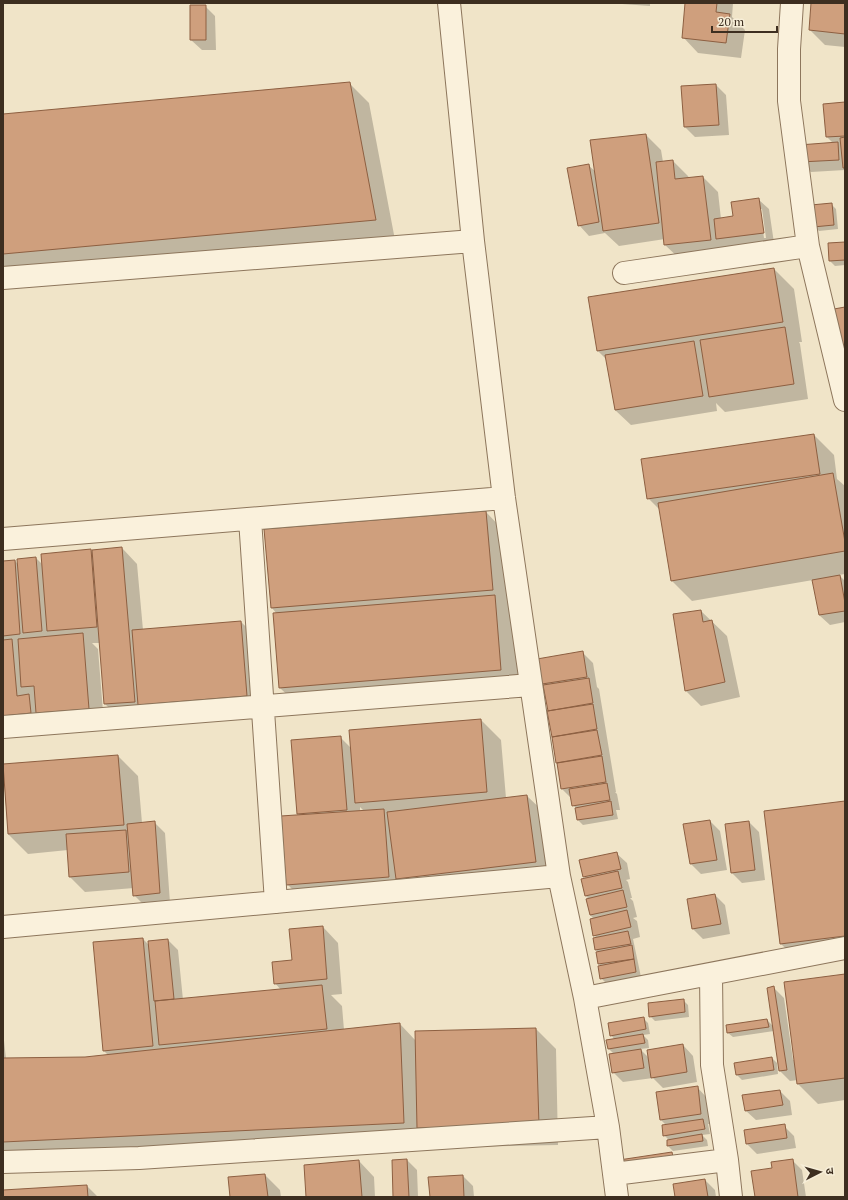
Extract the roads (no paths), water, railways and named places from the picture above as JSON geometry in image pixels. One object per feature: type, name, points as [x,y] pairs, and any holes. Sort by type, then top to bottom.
[{"type":"street","points":[[449,3],[473,241],[504,498],[559,876],[585,998],[608,1127],[617,1197]]},
{"type":"street","points":[[792,3],[789,49],[789,101],[808,246],[845,400]]},
{"type":"street","points":[[3,278],[473,241]]},
{"type":"street","points":[[624,273],[808,246]]},
{"type":"street","points":[[3,539],[504,498]]},
{"type":"street","points":[[250,519],[276,902]]},
{"type":"street","points":[[3,727],[531,685]]},
{"type":"street","points":[[4,922],[276,902],[559,876]]},
{"type":"street","points":[[585,998],[845,948]]},
{"type":"street","points":[[711,974],[712,1065],[727,1160],[731,1197]]},
{"type":"street","points":[[3,1162],[139,1158],[608,1127]]},
{"type":"street","points":[[614,1174],[727,1160]]}]
